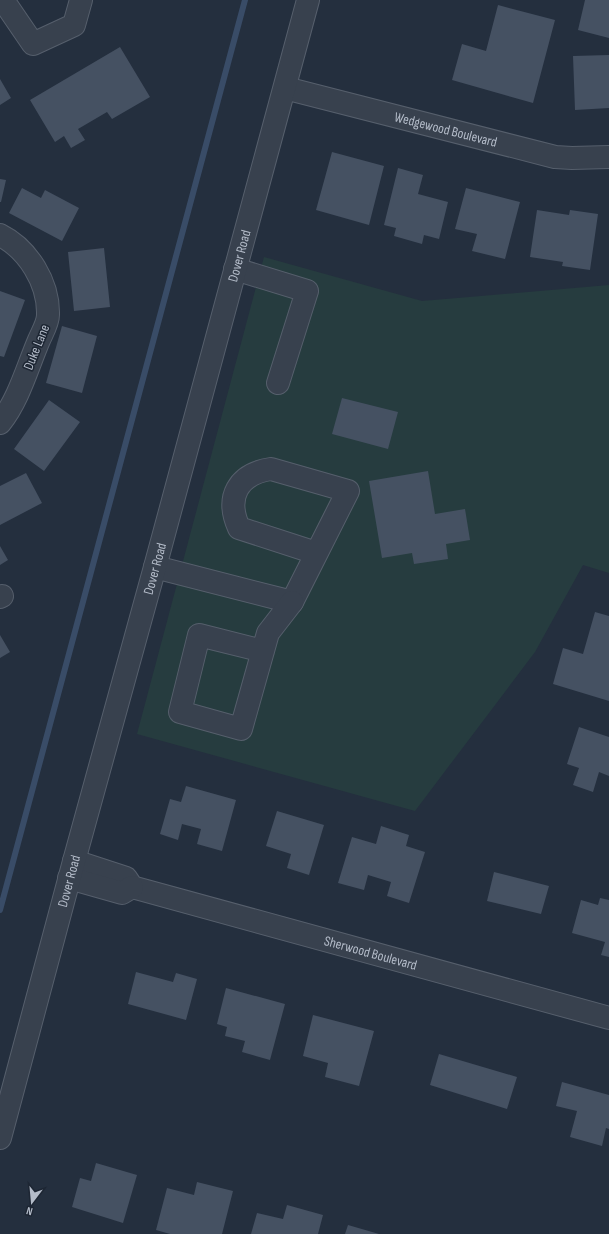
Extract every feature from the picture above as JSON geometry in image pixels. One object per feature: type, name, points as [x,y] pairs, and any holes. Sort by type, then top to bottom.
[{"type":"street","points":[[3,0],[33,44],[74,24],[81,0]]},
{"type":"street","name":"Dover Road","points":[[0,1138],[71,869],[155,567],[308,0]]},
{"type":"street","name":"Wedgewood Boulevard","points":[[285,88],[555,157],[609,157]]},
{"type":"street","name":"Duke Lane","points":[[0,235],[17,247],[28,258],[37,272],[47,301],[48,316],[16,398],[0,423]]},
{"type":"street","points":[[236,269],[307,291],[278,383]]},
{"type":"street","points":[[263,651],[199,635],[180,712],[241,729],[263,651],[268,633],[292,602],[348,491],[271,469],[260,471],[249,476],[240,484],[235,494],[233,506],[234,517],[239,528],[316,553]]},
{"type":"street","points":[[155,567],[292,602]]},
{"type":"street","name":"Sherwood Boulevard","points":[[71,869],[126,878],[132,887],[609,1018]]},
{"type":"green space","points":[[264,257],[422,301],[609,285],[609,573],[583,565],[535,652],[415,811],[137,734]]},
{"type":"building","points":[[585,0],[609,0],[609,38],[578,30]]},
{"type":"building","points":[[498,5],[555,20],[533,103],[452,80],[462,44],[486,51]]},
{"type":"building","points":[[120,47],[150,97],[112,119],[107,112],[78,129],[85,140],[71,148],[64,136],[55,142],[30,100]]},
{"type":"building","points":[[609,55],[609,108],[575,110],[573,56]]},
{"type":"building","points":[[0,79],[11,98],[0,105]]},
{"type":"building","points":[[332,152],[384,166],[369,225],[316,210]]},
{"type":"building","points":[[398,168],[423,175],[418,194],[448,202],[439,239],[424,235],[422,244],[394,236],[396,228],[384,225]]},
{"type":"building","points":[[0,179],[6,180],[1,202],[0,202]]},
{"type":"building","points":[[22,188],[41,198],[45,190],[79,208],[62,241],[9,213]]},
{"type":"building","points":[[466,188],[520,202],[505,259],[472,251],[477,234],[455,229]]},
{"type":"building","points":[[537,210],[569,215],[570,210],[598,214],[590,270],[562,266],[563,262],[530,257]]},
{"type":"building","points":[[104,248],[110,307],[74,311],[68,252]]},
{"type":"building","points":[[0,291],[25,300],[4,357],[0,356]]},
{"type":"building","points":[[62,326],[97,336],[82,393],[46,383]]},
{"type":"building","points":[[342,398],[398,412],[388,449],[332,434]]},
{"type":"building","points":[[49,400],[80,422],[44,471],[14,449]]},
{"type":"building","points":[[428,471],[435,514],[465,509],[470,540],[446,544],[448,559],[414,564],[412,553],[382,558],[369,481]]},
{"type":"building","points":[[26,473],[42,503],[0,525],[0,486]]},
{"type":"building","points":[[0,546],[8,560],[0,565]]},
{"type":"building","points":[[595,612],[609,616],[609,701],[553,684],[563,648],[583,654]]},
{"type":"building","points":[[0,635],[10,652],[0,658]]},
{"type":"building","points":[[579,727],[609,737],[609,776],[599,772],[593,792],[573,785],[579,768],[567,764]]},
{"type":"building","points":[[186,786],[236,800],[222,851],[197,844],[201,829],[182,824],[178,840],[160,834],[170,799],[181,802]]},
{"type":"building","points":[[277,811],[324,825],[309,875],[287,868],[291,854],[266,846]]},
{"type":"building","points":[[381,826],[409,835],[406,846],[425,852],[409,903],[387,896],[391,882],[368,875],[364,890],[338,883],[352,837],[376,844]]},
{"type":"building","points":[[494,872],[549,886],[541,914],[487,901]]},
{"type":"building","points":[[600,898],[609,900],[609,957],[601,955],[605,942],[572,933],[581,900],[598,905]]},
{"type":"building","points":[[136,972],[173,982],[176,973],[197,979],[186,1020],[128,1004]]},
{"type":"building","points":[[226,988],[285,1004],[270,1060],[242,1052],[245,1041],[225,1036],[227,1027],[217,1024]]},
{"type":"building","points":[[313,1015],[374,1031],[359,1086],[325,1077],[328,1063],[303,1056]]},
{"type":"building","points":[[439,1054],[517,1077],[507,1109],[430,1085]]},
{"type":"building","points":[[562,1082],[609,1095],[609,1129],[606,1128],[602,1146],[570,1137],[577,1111],[556,1106]]},
{"type":"building","points":[[96,1163],[137,1175],[123,1223],[72,1207],[80,1178],[91,1181]]},
{"type":"building","points":[[197,1182],[233,1191],[222,1234],[170,1234],[156,1230],[167,1188],[194,1195]]},
{"type":"building","points":[[287,1205],[323,1215],[318,1234],[251,1234],[257,1213],[283,1219]]},
{"type":"building","points":[[348,1225],[379,1234],[345,1234]]},
{"type":"waterway","points":[[0,910],[245,0]]}]
